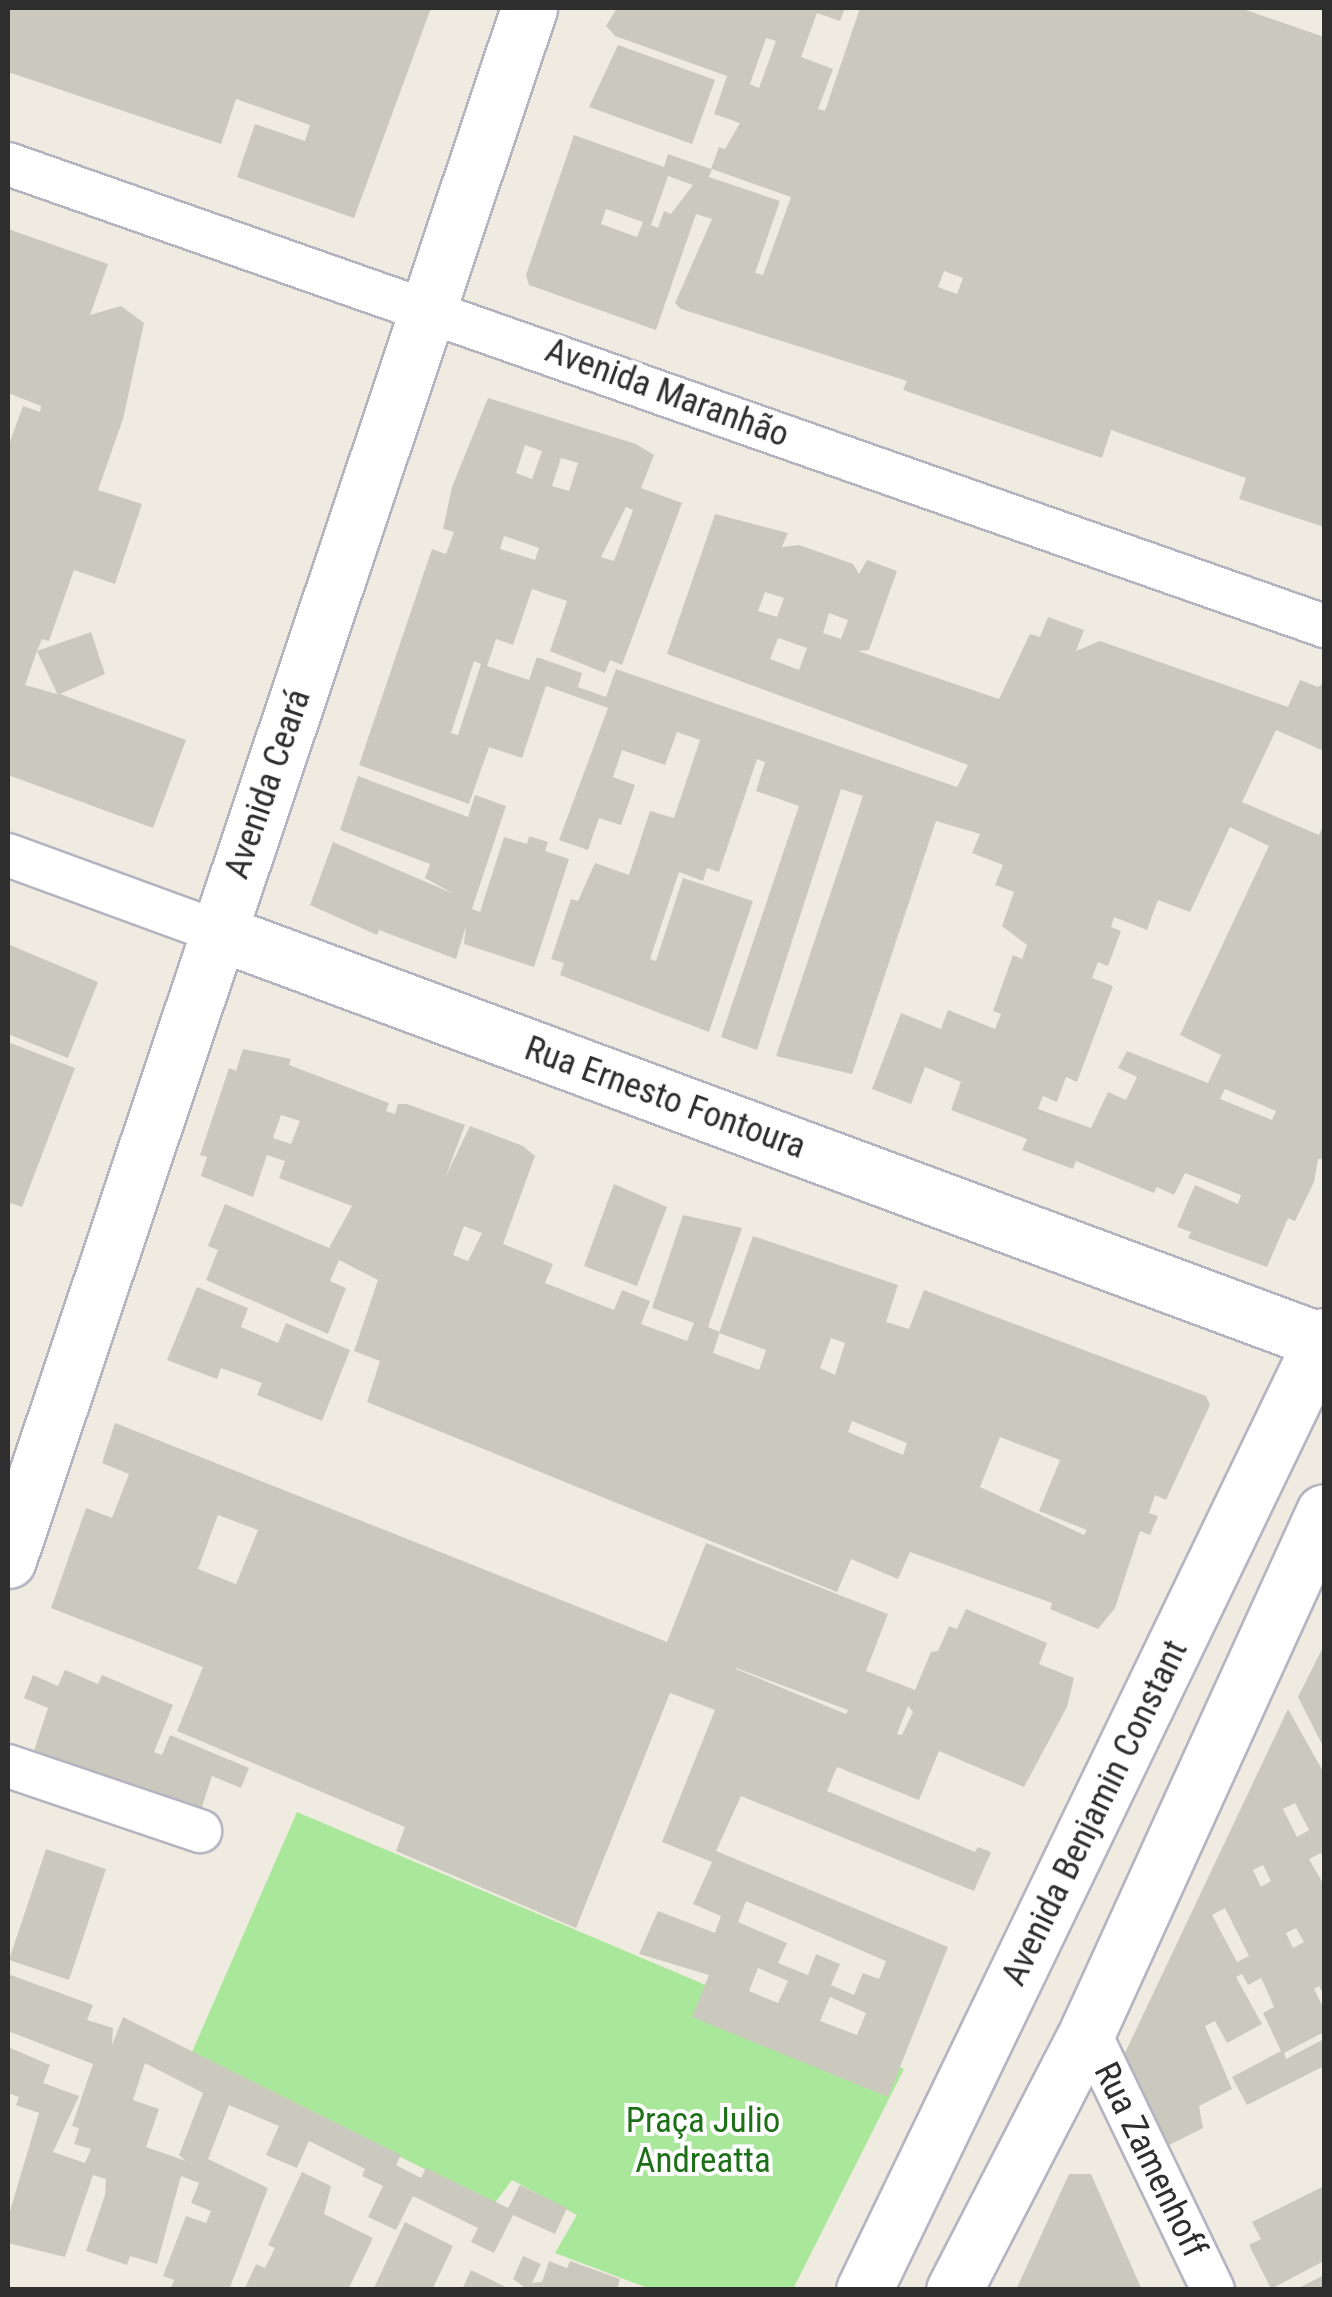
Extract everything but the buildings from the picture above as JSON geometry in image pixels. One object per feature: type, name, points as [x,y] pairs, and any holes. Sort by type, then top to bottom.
[{"type":"street","name":"Avenida Ceará","points":[[8,1560],[529,8]]},
{"type":"street","name":"Avenida Maranhão","points":[[8,164],[428,308],[1324,626]]},
{"type":"street","name":"Rua Ernesto Fontoura","points":[[8,855],[1324,1340]]},
{"type":"street","name":"Avenida Benjamin Constant","points":[[864,2290],[1324,1340]]},
{"type":"street","points":[[954,2290],[1088,2030],[1324,1512]]},
{"type":"street","points":[[8,1766],[200,1831]]},
{"type":"street","name":"Rua Zamenhoff","points":[[1088,2030],[1213,2290]]},
{"type":"green space","name":"Praça Julio Andreatta","points":[[297,1812],[904,2069],[793,2289],[653,2290],[555,2253],[577,2215],[512,2180],[494,2204],[192,2052]]}]
